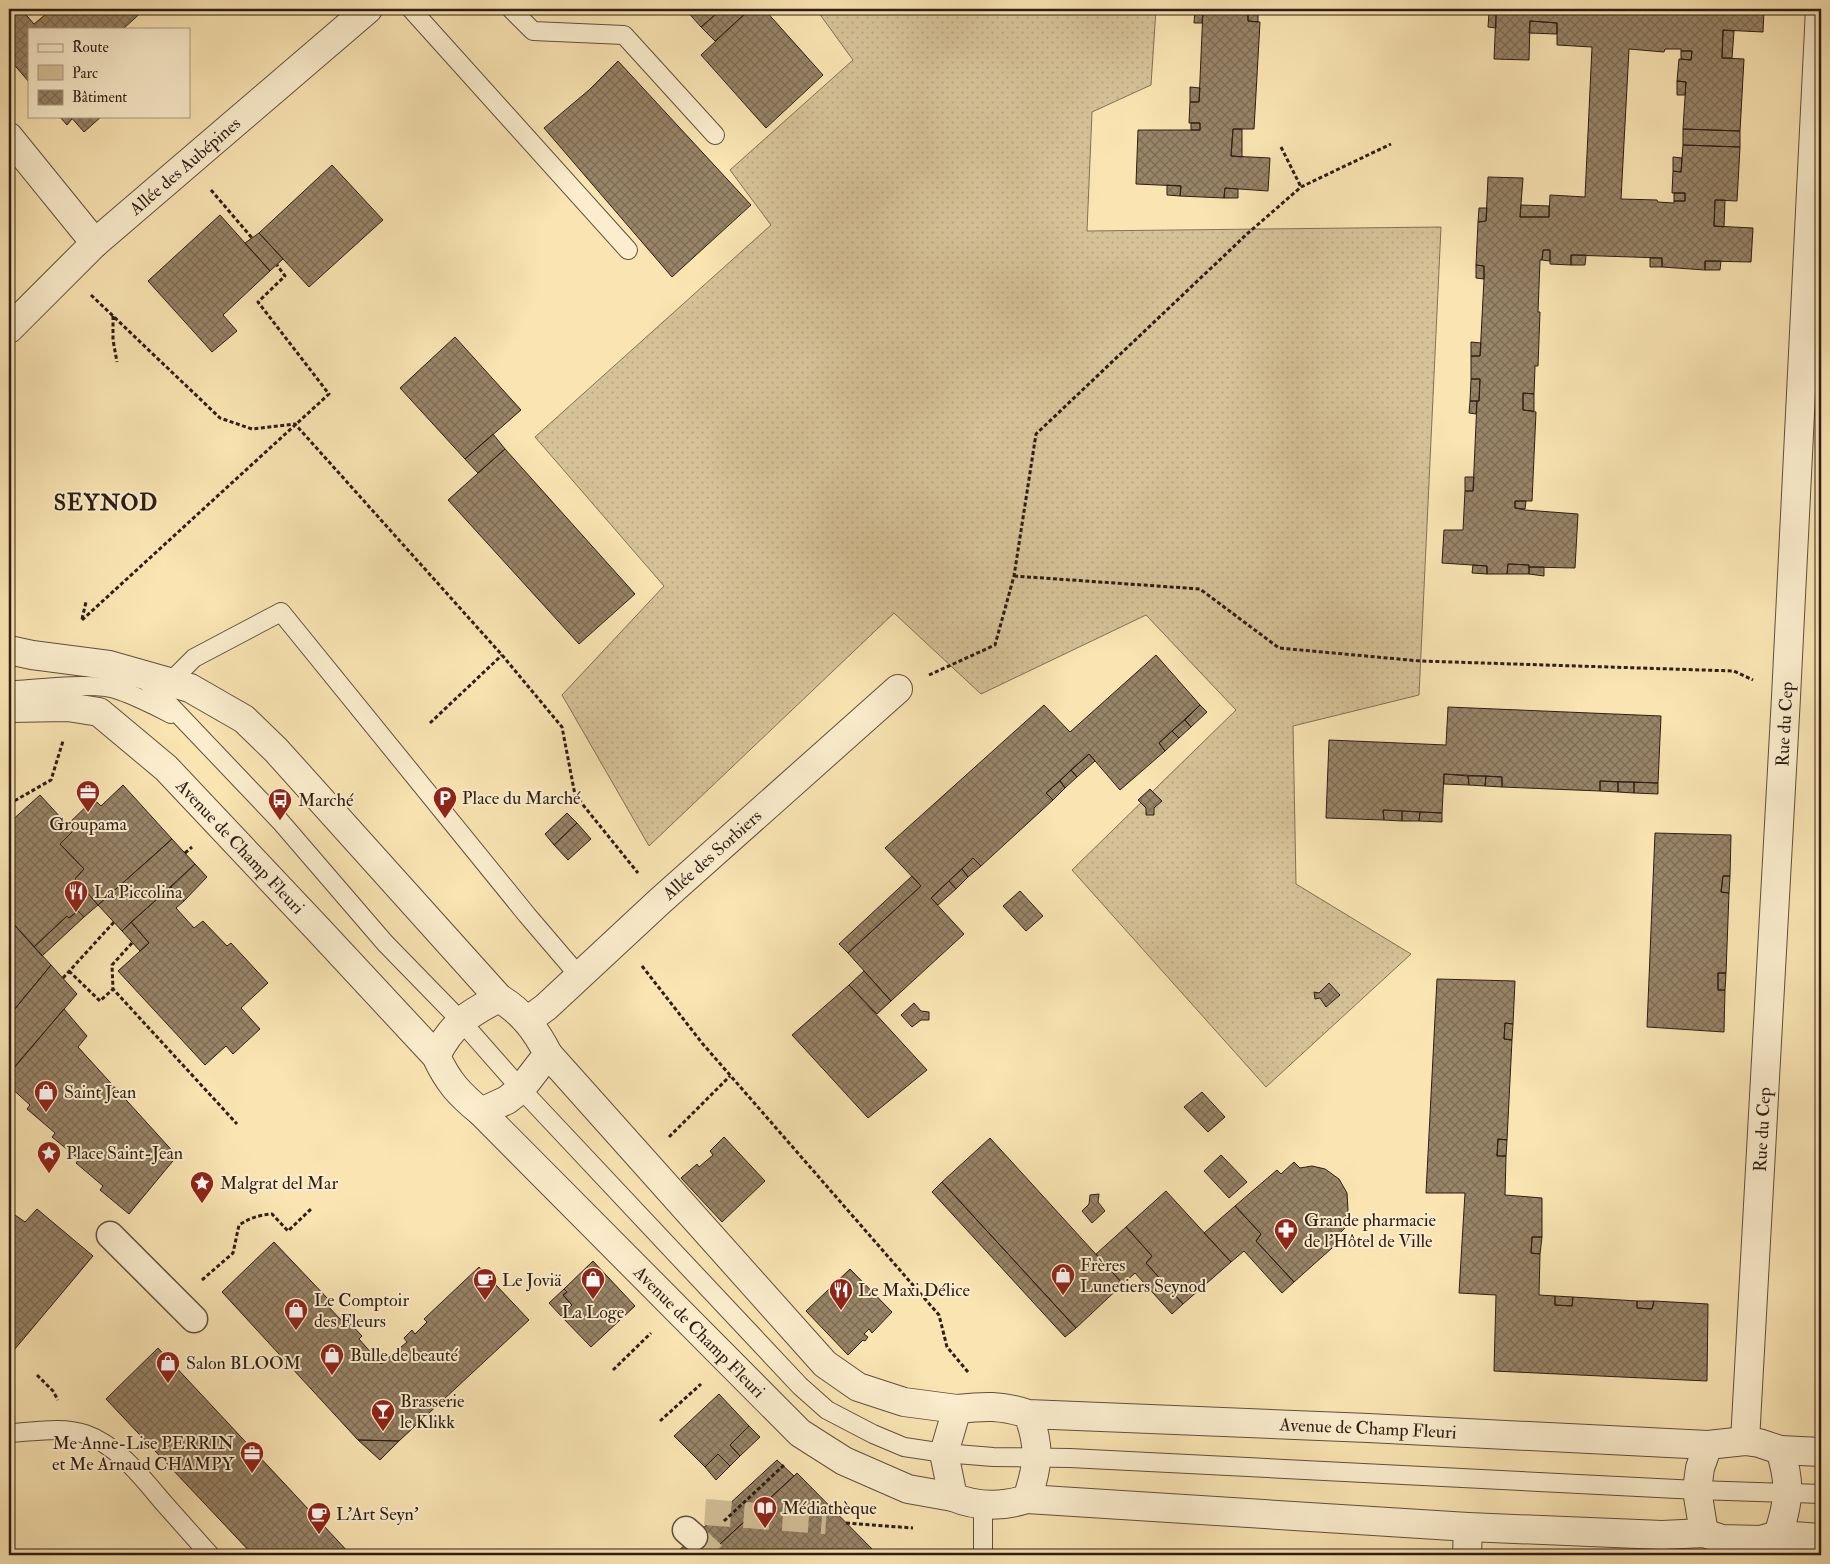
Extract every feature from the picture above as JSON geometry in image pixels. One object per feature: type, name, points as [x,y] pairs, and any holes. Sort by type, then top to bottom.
[{"type":"street","name":"Allée des Aubépines","points":[[9,329],[95,243],[368,9]]},
{"type":"street","name":"Rue du Cep","points":[[1745,1441],[1786,697],[1820,9]]},
{"type":"street","points":[[9,137],[95,243]]},
{"type":"street","name":"Avenue de Champ Fleuri","points":[[9,650],[32,656],[108,665],[190,688],[244,719],[276,750],[499,998],[514,1008],[527,1021],[540,1036],[548,1054],[825,1364],[858,1387],[904,1402],[957,1409],[977,1407],[1009,1408],[1028,1414],[1708,1445],[1745,1441],[1759,1443],[1780,1450],[1821,1452]]},
{"type":"street","name":"Allée des Sorbiers","points":[[527,1021],[580,977],[660,901],[898,689]]},
{"type":"street","name":"Avenue de Champ Fleuri","points":[[9,708],[68,707],[99,712],[166,768],[436,1056],[444,1075],[465,1099],[482,1112],[800,1433],[844,1461],[908,1488],[967,1503],[983,1505],[1010,1504],[1027,1499],[1468,1527],[1662,1535],[1704,1533],[1722,1539],[1761,1540],[1778,1535],[1821,1538]]},
{"type":"street","points":[[436,1056],[446,1036],[461,1021],[479,1008],[499,998]]},
{"type":"street","points":[[482,1112],[507,1100],[521,1089],[548,1054]]},
{"type":"street","points":[[110,1235],[185,1310]]},
{"type":"street","points":[[953,1498],[944,1453],[957,1409]]},
{"type":"street","points":[[1027,1499],[1034,1478],[1037,1458],[1036,1434],[1028,1414]]},
{"type":"street","points":[[1704,1533],[1697,1490],[1700,1468],[1708,1445]]},
{"type":"street","points":[[1778,1535],[1785,1514],[1788,1492],[1786,1470],[1780,1450]]},
{"type":"street","points":[[1467,1555],[1468,1527]]},
{"type":"lane","points":[[411,9],[628,250]]},
{"type":"lane","points":[[511,9],[533,31],[624,35],[716,135]]},
{"type":"lane","points":[[169,683],[194,658],[280,612],[521,908],[580,977]]},
{"type":"lane","name":"Avenue de Champ Fleuri","points":[[142,675],[280,821],[385,943],[461,1021],[521,1089],[800,1386],[828,1410],[873,1434],[904,1447],[944,1453],[1697,1490],[1821,1494]]},
{"type":"lane","name":"Avenue de Champ Fleuri","points":[[9,693],[16,690],[71,686],[108,688],[154,704],[186,723]]},
{"type":"lane","points":[[9,1433],[59,1431],[84,1434],[111,1448],[138,1472],[210,1555]]},
{"type":"lane","points":[[982,1555],[983,1505]]},
{"type":"path","points":[[898,689],[995,645],[1014,576],[1036,434],[1247,234],[1301,187],[1390,144]]},
{"type":"path","points":[[1281,147],[1301,187]]},
{"type":"path","points":[[232,215],[252,238]]},
{"type":"path","points":[[82,620],[329,394],[258,302],[284,276],[277,265]]},
{"type":"path","points":[[65,271],[220,418],[252,429],[295,424]]},
{"type":"path","points":[[113,316],[113,340],[117,362]]},
{"type":"path","points":[[295,424],[502,656],[562,727],[575,795],[660,901]]},
{"type":"path","points":[[1014,576],[1200,589],[1279,648],[1420,661],[1734,671],[1786,697]]},
{"type":"path","points":[[430,723],[502,656]]},
{"type":"path","points":[[9,804],[50,780],[63,742],[68,707]]},
{"type":"path","points":[[63,978],[114,922]]},
{"type":"path","points":[[132,943],[112,965],[113,989],[237,1124]]},
{"type":"path","points":[[637,960],[730,1076],[939,1315],[948,1347],[970,1375]]},
{"type":"path","points":[[69,970],[100,1001],[113,989]]},
{"type":"path","points":[[667,1139],[730,1076]]},
{"type":"path","points":[[185,1310],[233,1253],[239,1225],[260,1214],[272,1214],[288,1231],[312,1208]]},
{"type":"path","points":[[613,1370],[677,1309]]},
{"type":"path","points":[[660,1421],[728,1360]]},
{"type":"path","points":[[723,1522],[779,1470]]},
{"type":"path","points":[[846,1523],[906,1528]]},
{"type":"green space","points":[[816,9],[1156,9],[1151,85],[1092,112],[1087,231],[1441,227],[1419,695],[1293,726],[1296,884],[1411,954],[1266,1087],[1072,870],[1236,710],[1146,615],[981,694],[894,613],[649,846],[562,695],[664,586],[535,437],[771,225],[730,170],[853,60]]},
{"type":"building","points":[[21,9],[34,24],[52,9],[145,9],[124,28],[28,28],[28,81],[11,61],[15,56],[9,47],[9,20]]},
{"type":"building","points":[[685,9],[722,9],[701,27]]},
{"type":"building","points":[[722,9],[750,9],[715,41],[701,27]]},
{"type":"building","points":[[750,9],[764,9],[823,75],[766,128],[701,55]]},
{"type":"building","points":[[1195,9],[1203,10],[1202,23],[1194,23]]},
{"type":"building","points":[[1248,9],[1248,21],[1260,22],[1254,129],[1233,129],[1231,156],[1270,158],[1268,191],[1225,188],[1224,198],[1180,196],[1181,186],[1136,184],[1138,130],[1200,130],[1200,123],[1189,123],[1190,102],[1199,102],[1203,10]]},
{"type":"building","points":[[1248,9],[1258,9],[1258,22],[1248,21]]},
{"type":"building","points":[[1489,9],[1764,9],[1763,32],[1723,30],[1722,58],[1744,59],[1740,131],[1683,129],[1686,82],[1677,81],[1679,59],[1691,60],[1692,51],[1665,49],[1664,52],[1629,49],[1621,199],[1657,200],[1658,202],[1674,203],[1674,201],[1685,201],[1685,193],[1672,193],[1673,171],[1681,172],[1683,145],[1740,147],[1737,201],[1715,200],[1714,226],[1753,228],[1751,262],[1705,261],[1705,270],[1662,267],[1662,258],[1571,255],[1571,265],[1550,264],[1550,250],[1543,250],[1542,260],[1540,260],[1538,366],[1535,366],[1534,394],[1523,393],[1523,410],[1536,412],[1532,501],[1515,501],[1515,508],[1578,514],[1575,568],[1529,567],[1529,565],[1508,564],[1507,574],[1487,574],[1487,566],[1442,563],[1444,530],[1463,530],[1465,491],[1473,491],[1477,401],[1479,401],[1480,379],[1471,379],[1471,356],[1480,356],[1484,266],[1476,265],[1478,222],[1486,221],[1488,177],[1523,178],[1520,217],[1549,217],[1550,195],[1585,197],[1592,47],[1557,45],[1557,23],[1530,21],[1529,60],[1494,59],[1496,14],[1489,13]]},
{"type":"building","points":[[1489,13],[1496,14],[1496,28],[1488,27]]},
{"type":"building","points":[[1530,21],[1557,23],[1557,34],[1529,33]]},
{"type":"building","points":[[1723,30],[1734,31],[1732,58],[1722,58]]},
{"type":"building","points":[[9,47],[15,56],[11,61],[9,59]]},
{"type":"building","points":[[1681,51],[1692,51],[1691,60],[1681,59]]},
{"type":"building","points":[[618,61],[751,205],[672,277],[544,128],[589,90]]},
{"type":"building","points":[[1677,81],[1686,82],[1685,95],[1677,95]]},
{"type":"building","points":[[1190,87],[1200,88],[1199,102],[1190,102]]},
{"type":"building","points":[[61,118],[71,118],[67,125]]},
{"type":"building","points":[[72,118],[100,118],[84,132]]},
{"type":"building","points":[[1191,123],[1200,123],[1200,130],[1191,130]]},
{"type":"building","points":[[1233,129],[1242,129],[1242,157],[1231,156]]},
{"type":"building","points":[[1683,129],[1740,131],[1740,147],[1683,145]]},
{"type":"building","points":[[1673,157],[1682,158],[1681,172],[1673,171]]},
{"type":"building","points":[[332,165],[383,220],[309,287],[259,233]]},
{"type":"building","points":[[1167,185],[1181,186],[1180,196],[1167,195]]},
{"type":"building","points":[[1225,188],[1238,189],[1238,198],[1224,198]]},
{"type":"building","points":[[1674,193],[1685,193],[1685,201],[1674,201]]},
{"type":"building","points":[[1715,200],[1725,200],[1724,227],[1714,226]]},
{"type":"building","points":[[1521,205],[1549,206],[1549,217],[1520,217]]},
{"type":"building","points":[[1479,208],[1487,208],[1486,221],[1478,222]]},
{"type":"building","points":[[220,215],[270,271],[223,315],[237,331],[212,352],[148,281]]},
{"type":"building","points":[[259,233],[283,259],[270,271],[245,243]]},
{"type":"building","points":[[1543,250],[1550,250],[1550,261],[1542,260]]},
{"type":"building","points":[[1571,255],[1586,255],[1585,265],[1571,265]]},
{"type":"building","points":[[1650,258],[1662,258],[1662,267],[1650,267]]},
{"type":"building","points":[[1705,261],[1721,261],[1720,270],[1705,270]]},
{"type":"building","points":[[1476,265],[1484,266],[1484,279],[1476,278]]},
{"type":"building","points":[[455,337],[521,410],[465,459],[400,388]]},
{"type":"building","points":[[1471,342],[1481,343],[1480,356],[1471,356]]},
{"type":"building","points":[[1471,379],[1480,379],[1479,401],[1470,401]]},
{"type":"building","points":[[1523,393],[1534,394],[1534,411],[1523,410]]},
{"type":"building","points":[[1470,401],[1477,401],[1476,414],[1469,413]]},
{"type":"building","points":[[493,434],[505,449],[478,473],[465,459]]},
{"type":"building","points":[[505,449],[635,594],[579,644],[448,500]]},
{"type":"building","points":[[1465,477],[1474,477],[1473,491],[1465,491]]},
{"type":"building","points":[[1515,501],[1526,501],[1525,509],[1515,508]]},
{"type":"building","points":[[1508,564],[1529,565],[1529,574],[1507,574]]},
{"type":"building","points":[[1473,565],[1487,566],[1487,574],[1472,573]]},
{"type":"building","points":[[1529,567],[1544,567],[1544,576],[1529,574]]},
{"type":"building","points":[[1156,655],[1200,705],[1159,743],[1165,751],[1120,790],[1089,754],[1046,793],[1053,800],[981,866],[973,858],[931,898],[964,934],[891,1001],[848,953],[921,886],[885,848],[1044,705],[1070,732]]},
{"type":"building","points":[[1200,705],[1207,712],[1191,727],[1185,720]]},
{"type":"building","points":[[1448,707],[1661,716],[1658,783],[1600,781],[1600,791],[1502,787],[1502,777],[1444,774],[1442,813],[1383,810],[1384,820],[1326,818],[1329,740],[1446,745]]},
{"type":"building","points":[[1185,720],[1191,727],[1179,738],[1172,731]]},
{"type":"building","points":[[1172,731],[1179,738],[1165,751],[1159,743]]},
{"type":"building","points":[[1089,754],[1095,761],[1077,777],[1071,770]]},
{"type":"building","points":[[1071,770],[1077,777],[1065,788],[1060,781]]},
{"type":"building","points":[[1444,774],[1468,776],[1469,785],[1444,784]]},
{"type":"building","points":[[1468,776],[1486,776],[1485,786],[1469,785]]},
{"type":"building","points":[[1486,776],[1502,777],[1502,787],[1485,786]]},
{"type":"building","points":[[1060,781],[1065,788],[1053,800],[1046,793]]},
{"type":"building","points":[[1600,781],[1618,782],[1618,792],[1600,791]]},
{"type":"building","points":[[1618,782],[1634,782],[1634,793],[1618,792]]},
{"type":"building","points":[[1634,782],[1658,783],[1658,794],[1634,793]]},
{"type":"building","points":[[123,785],[172,839],[98,905],[75,879],[84,869],[60,844],[73,831],[67,825],[94,799],[101,806]]},
{"type":"building","points":[[1150,789],[1162,801],[1154,808],[1154,815],[1146,815],[1146,808],[1138,800]]},
{"type":"building","points":[[40,795],[73,831],[60,844],[84,869],[75,879],[98,905],[84,917],[78,911],[69,918],[67,916],[34,947],[9,919],[9,823]]},
{"type":"building","points":[[1383,810],[1402,811],[1402,821],[1384,820]]},
{"type":"building","points":[[1402,811],[1420,812],[1419,821],[1402,821]]},
{"type":"building","points":[[1420,812],[1442,813],[1442,822],[1419,821]]},
{"type":"building","points":[[567,813],[577,823],[554,845],[545,834]]},
{"type":"building","points":[[577,823],[591,839],[568,860],[554,845]]},
{"type":"building","points":[[1655,833],[1731,835],[1730,876],[1723,876],[1721,892],[1729,893],[1726,973],[1718,973],[1718,990],[1725,990],[1724,1032],[1647,1027]]},
{"type":"building","points":[[172,839],[195,864],[122,931],[98,905]]},
{"type":"building","points":[[973,858],[981,866],[968,877],[962,869]]},
{"type":"building","points":[[195,864],[207,877],[184,901],[171,887]]},
{"type":"building","points":[[962,869],[968,877],[956,889],[949,881]]},
{"type":"building","points":[[912,876],[921,886],[848,953],[839,944]]},
{"type":"building","points":[[1723,876],[1730,876],[1729,893],[1721,892]]},
{"type":"building","points":[[949,881],[956,889],[938,905],[931,898]]},
{"type":"building","points":[[171,887],[184,901],[176,908],[194,928],[203,921],[227,946],[231,943],[268,983],[241,1008],[260,1029],[233,1054],[226,1046],[205,1065],[118,971],[149,943],[131,922]]},
{"type":"building","points":[[1020,891],[1043,916],[1026,931],[1003,906]]},
{"type":"building","points":[[78,911],[84,917],[42,956],[34,947],[67,916],[69,918]]},
{"type":"building","points":[[9,919],[51,965],[9,1016]]},
{"type":"building","points":[[131,922],[149,943],[140,951],[122,931]]},
{"type":"building","points":[[51,965],[77,994],[9,1073],[9,1016]]},
{"type":"building","points":[[864,971],[891,1001],[877,1014],[849,985]]},
{"type":"building","points":[[1718,973],[1726,973],[1725,990],[1718,990]]},
{"type":"building","points":[[1437,979],[1515,981],[1513,1024],[1505,1023],[1504,1039],[1512,1040],[1507,1140],[1498,1139],[1497,1156],[1506,1156],[1505,1195],[1542,1198],[1542,1237],[1532,1237],[1531,1253],[1540,1254],[1539,1295],[1555,1296],[1555,1305],[1572,1306],[1573,1297],[1637,1301],[1637,1308],[1652,1309],[1654,1301],[1708,1304],[1707,1381],[1494,1371],[1496,1295],[1459,1293],[1465,1193],[1426,1193]]},
{"type":"building","points":[[1329,983],[1340,995],[1326,1007],[1320,998],[1315,999],[1314,992],[1319,993]]},
{"type":"building","points":[[849,985],[927,1070],[868,1118],[792,1035]]},
{"type":"building","points":[[914,1003],[921,1011],[929,1012],[929,1020],[921,1020],[912,1027],[901,1015]]},
{"type":"building","points":[[64,1009],[87,1036],[78,1047],[177,1156],[129,1214],[100,1190],[103,1186],[76,1163],[79,1159],[52,1137],[55,1133],[27,1109],[30,1105],[9,1086],[9,1074]]},
{"type":"building","points":[[1505,1023],[1513,1024],[1512,1040],[1504,1039]]},
{"type":"building","points":[[1202,1092],[1225,1117],[1208,1132],[1184,1107]]},
{"type":"building","points":[[724,1137],[765,1181],[722,1222],[681,1178],[697,1164],[699,1167],[713,1155],[710,1151]]},
{"type":"building","points":[[990,1138],[1123,1284],[1076,1328],[942,1182]]},
{"type":"building","points":[[1498,1139],[1507,1140],[1506,1156],[1497,1156]]},
{"type":"building","points":[[1221,1155],[1247,1182],[1229,1198],[1204,1171]]},
{"type":"building","points":[[1294,1162],[1300,1168],[1312,1166],[1325,1169],[1339,1179],[1347,1193],[1348,1210],[1345,1218],[1350,1223],[1337,1236],[1341,1240],[1294,1282],[1256,1241],[1261,1234],[1235,1206],[1277,1170],[1281,1174]]},
{"type":"building","points":[[942,1182],[1076,1328],[1065,1337],[932,1192]]},
{"type":"building","points":[[1166,1191],[1231,1262],[1183,1304],[1146,1263],[1152,1256],[1126,1227]]},
{"type":"building","points":[[1099,1194],[1098,1202],[1105,1211],[1092,1223],[1082,1211],[1089,1204],[1090,1195]]},
{"type":"building","points":[[1235,1206],[1261,1234],[1256,1241],[1294,1282],[1282,1293],[1244,1251],[1231,1262],[1204,1233]]},
{"type":"building","points":[[37,1209],[93,1256],[9,1356],[9,1222],[15,1215],[25,1222]]},
{"type":"building","points":[[1126,1227],[1152,1256],[1146,1263],[1183,1304],[1172,1314],[1135,1273],[1123,1284],[1096,1254]]},
{"type":"building","points":[[1532,1237],[1542,1237],[1540,1254],[1531,1253]]},
{"type":"building","points":[[274,1242],[329,1300],[325,1303],[342,1321],[345,1318],[362,1336],[359,1339],[381,1364],[407,1342],[404,1338],[412,1330],[415,1334],[427,1322],[424,1319],[479,1267],[529,1320],[399,1441],[358,1440],[222,1292]]},
{"type":"building","points":[[593,1261],[635,1306],[591,1347],[561,1316],[572,1305],[563,1295],[567,1292],[564,1289]]},
{"type":"building","points":[[850,1269],[892,1312],[872,1333],[869,1329],[864,1334],[868,1337],[865,1341],[863,1340],[848,1355],[806,1311]]},
{"type":"building","points":[[564,1289],[567,1292],[563,1295],[572,1305],[561,1316],[549,1303]]},
{"type":"building","points":[[1555,1296],[1573,1297],[1572,1306],[1555,1305]]},
{"type":"building","points":[[1637,1301],[1654,1301],[1652,1309],[1637,1308]]},
{"type":"building","points":[[158,1348],[351,1555],[253,1555],[106,1399]]},
{"type":"building","points":[[719,1394],[749,1426],[730,1445],[740,1456],[730,1466],[718,1454],[705,1467],[674,1436]]},
{"type":"building","points":[[749,1426],[760,1437],[740,1456],[730,1445]]},
{"type":"building","points":[[358,1440],[399,1441],[380,1460]]},
{"type":"building","points":[[718,1454],[730,1466],[716,1480],[705,1467]]},
{"type":"building","points":[[777,1460],[794,1476],[708,1555],[674,1555]]},
{"type":"building","points":[[797,1473],[878,1555],[708,1555],[794,1476]]},
{"type":"tunnel","points":[[705,1512],[826,1521]]},
{"type":"tunnel","points":[[694,1537],[713,1555]]},
{"type":"place","name":"Groupama","points":[[88,813]]},
{"type":"place","name":"Place du Marché","points":[[445,819]]},
{"type":"place","name":"Marché","points":[[280,821]]},
{"type":"place","name":"La Piccolina","points":[[76,913]]},
{"type":"place","name":"Saint Jean","points":[[46,1113]]},
{"type":"place","name":"Place Saint-Jean","points":[[49,1174]]},
{"type":"place","name":"Malgrat del Mar","points":[[202,1204]]},
{"type":"place","name":"Grande pharmacie de l'Hôtel de Ville","points":[[1286,1251]]},
{"type":"place","name":"Frères Lunetiers Seynod","points":[[1063,1296]]},
{"type":"place","name":"La Loge","points":[[593,1300]]},
{"type":"place","name":"Le Joviä","points":[[485,1301]]},
{"type":"place","name":"Le Maxi Délice","points":[[841,1311]]},
{"type":"place","name":"Le Comptoir des Fleurs","points":[[296,1331]]},
{"type":"place","name":"Bulle de beauté","points":[[332,1376]]},
{"type":"place","name":"Salon BLOOM","points":[[168,1384]]},
{"type":"place","name":"Brasserie le Klikk","points":[[383,1432]]},
{"type":"place","name":"Me Anne-Lise PERRIN et Me Arnaud CHAMPY","points":[[252,1474]]},
{"type":"place","name":"Médiathèque","points":[[765,1529]]},
{"type":"place","name":"L'Art Seyn'","points":[[319,1535]]},
{"type":"district","name":"SEYNOD","points":[[106,503]]}]
